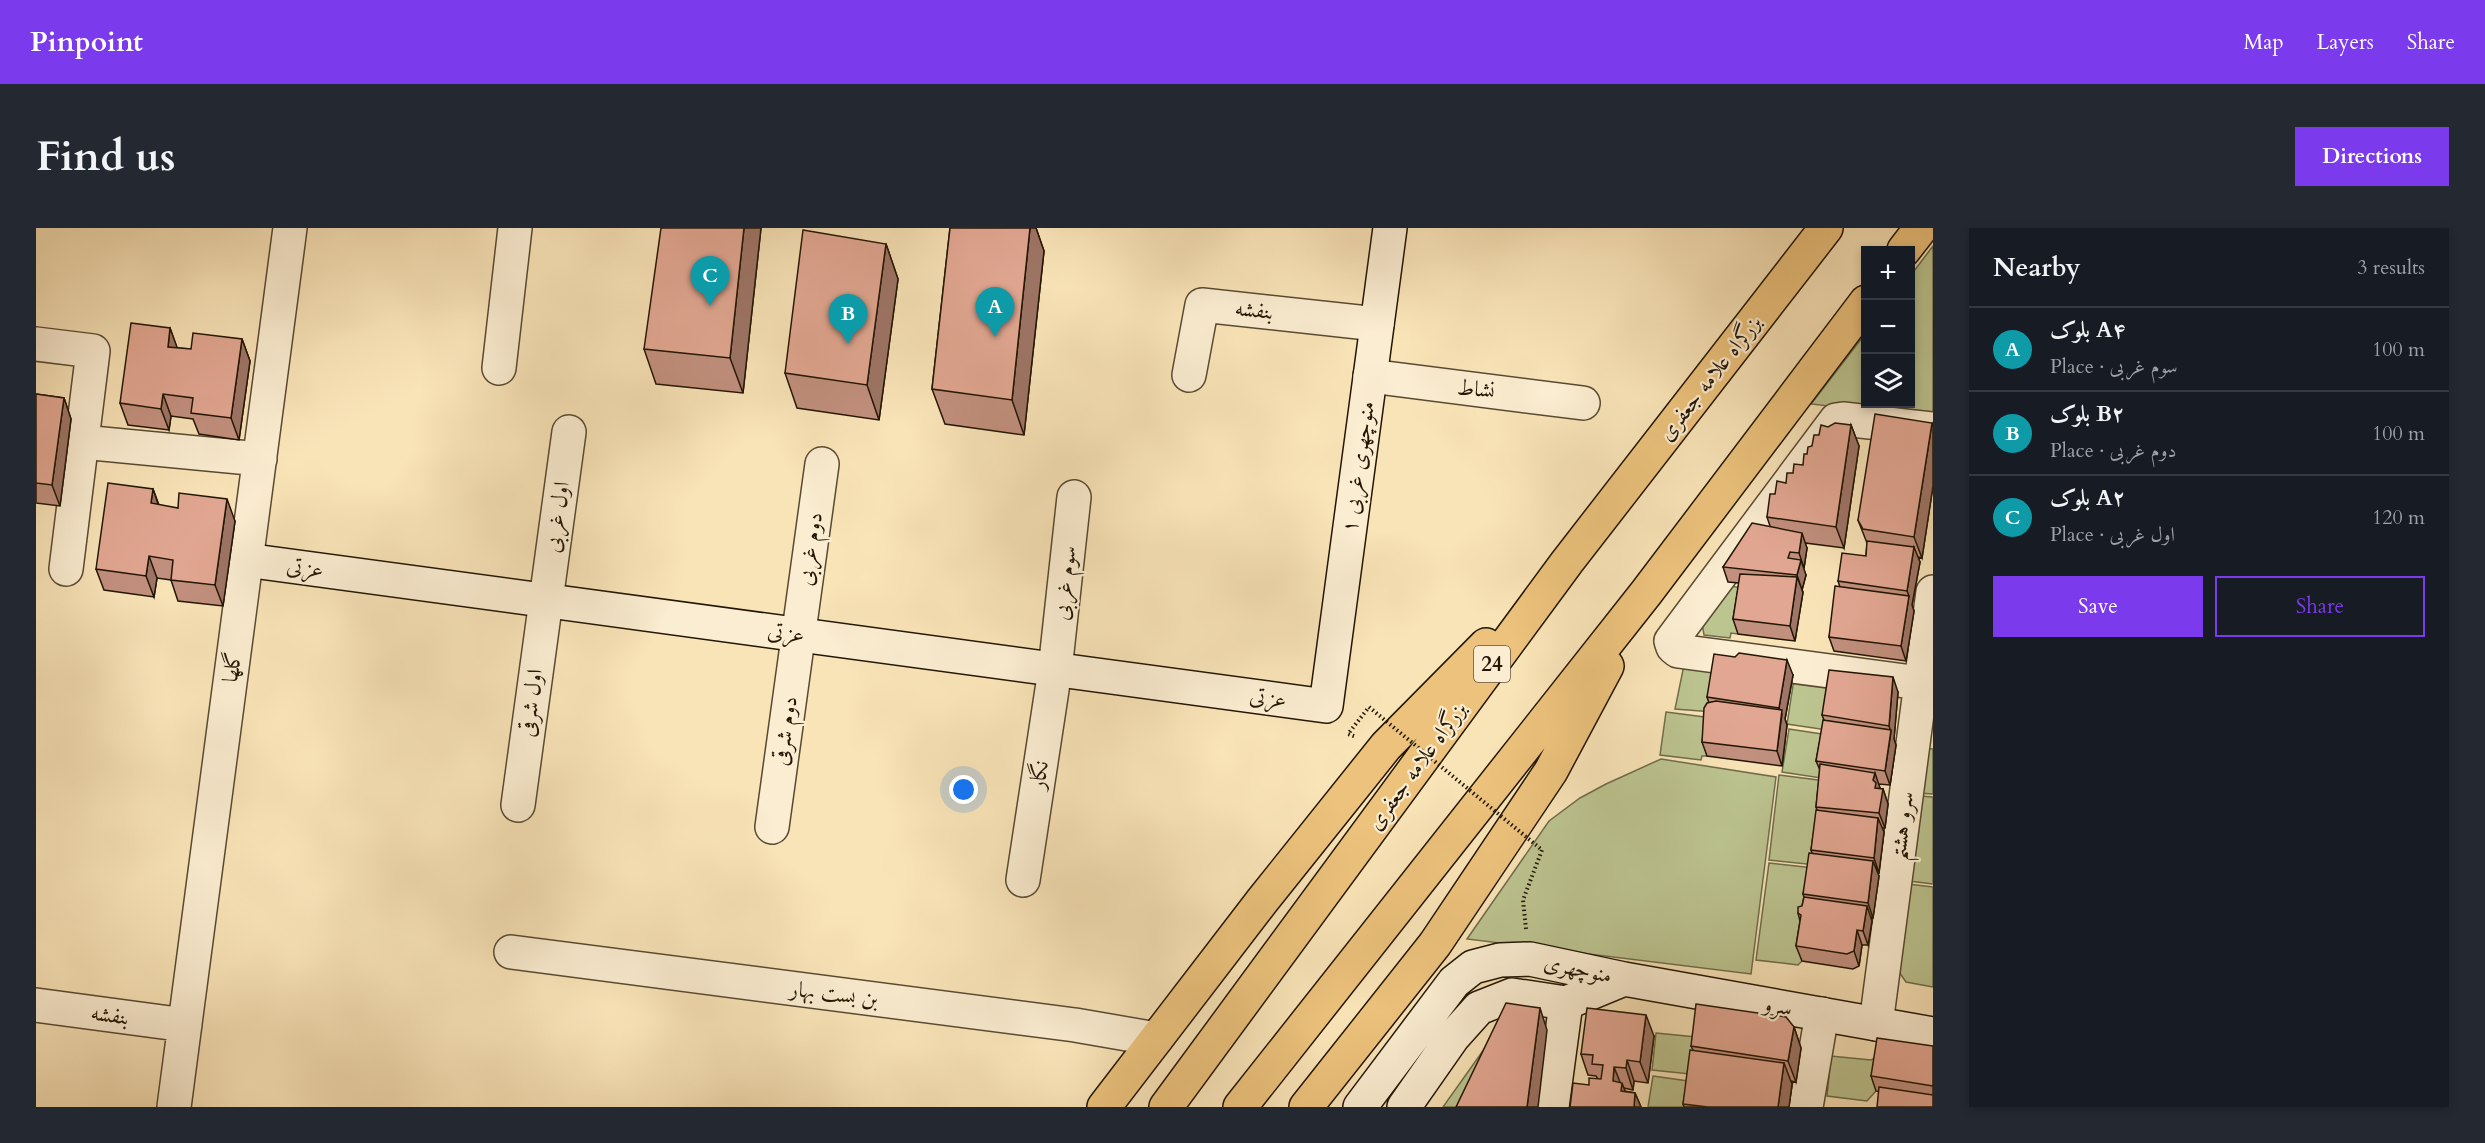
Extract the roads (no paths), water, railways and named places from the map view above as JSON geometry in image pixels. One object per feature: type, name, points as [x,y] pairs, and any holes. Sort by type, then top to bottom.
[{"type":"highway","name":"بزرگراه علامه جعفری","points":[[1166,1107],[1567,562],[1826,228]]},
{"type":"highway","points":[[1907,246],[1921,228]]},
{"type":"highway","points":[[1240,1107],[1646,593],[1861,309]]},
{"type":"highway","points":[[1104,1107],[1262,901],[1386,746],[1567,562]]},
{"type":"highway","points":[[1306,1107],[1435,944],[1551,771],[1646,593]]},
{"type":"street","name":"گلها","points":[[174,1107],[290,228]]},
{"type":"street","points":[[499,368],[515,228]]},
{"type":"street","name":"منوچهری غربی ۱","points":[[1326,706],[1390,228]]},
{"type":"street","name":"بنفشه","points":[[1189,375],[1202,305],[1377,324]]},
{"type":"street","points":[[36,344],[93,351],[66,569]]},
{"type":"street","name":"نشاط","points":[[1370,375],[1583,403]]},
{"type":"street","points":[[1920,683],[1678,651],[1671,640],[1836,420],[1933,429]]},
{"type":"street","name":"اول غربی","points":[[545,602],[569,432]]},
{"type":"street","points":[[82,442],[260,459]]},
{"type":"street","name":"دوم غربی","points":[[798,635],[822,464]]},
{"type":"street","name":"سوم غربی","points":[[1055,670],[1074,497]]},
{"type":"street","name":"عزتی","points":[[246,560],[1326,706]]},
{"type":"street","name":"سرو هشتم","points":[[1876,1024],[1933,592]]},
{"type":"street","name":"اول شرقی","points":[[518,805],[545,602]]},
{"type":"street","name":"دوم شرقی","points":[[772,827],[798,635]]},
{"type":"street","name":"نگار","points":[[1023,880],[1055,670]]},
{"type":"street","name":"بن بست بهار","points":[[511,952],[1075,1025],[1156,1039]]},
{"type":"street","name":"منوچهری","points":[[1360,1107],[1454,982],[1473,967],[1500,960],[1530,959],[1624,979]]},
{"type":"street","name":"سرو","points":[[1624,979],[1933,1034]]},
{"type":"street","name":"منوچهری","points":[[1404,1107],[1454,1038],[1479,1008],[1512,994],[1566,1003],[1624,979]]},
{"type":"street","points":[[1552,1107],[1566,1003]]},
{"type":"street","name":"بنفشه","points":[[36,1005],[185,1025]]},
{"type":"street","points":[[1806,1107],[1822,1014]]},
{"type":"place","name":"بلوک A۲","points":[[710,306]]},
{"type":"place","name":"بلوک A۴","points":[[995,337]]},
{"type":"place","name":"بلوک B۲","points":[[848,344]]}]
